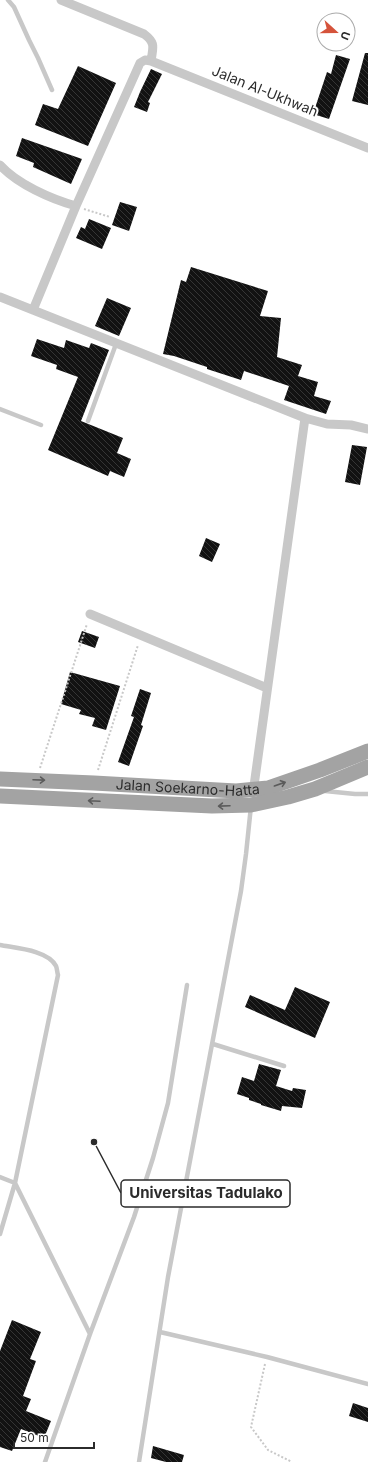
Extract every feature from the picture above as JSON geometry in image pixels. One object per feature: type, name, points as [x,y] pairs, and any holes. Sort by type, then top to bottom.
[{"type":"main road","name":"Jalan Soekarno-Hatta","points":[[0,779],[236,791],[252,797],[268,788],[368,751]]},
{"type":"main road","name":"Jalan Soekarno-Hatta","points":[[0,796],[212,806],[252,797],[288,797],[315,790],[368,767]]},
{"type":"street","points":[[33,310],[76,206],[140,63],[145,60],[151,61],[153,46],[152,42],[144,34],[61,0]]},
{"type":"street","name":"Jalan Al-Ukhwah","points":[[151,61],[368,148]]},
{"type":"street","points":[[0,165],[34,190],[61,202],[76,206]]},
{"type":"street","points":[[0,297],[305,418],[327,424],[352,425],[368,429]]},
{"type":"street","points":[[252,797],[305,418]]},
{"type":"street","points":[[90,614],[267,688]]},
{"type":"lane","points":[[8,0],[14,7],[52,90]]},
{"type":"lane","points":[[88,421],[116,344]]},
{"type":"lane","points":[[0,409],[41,425]]},
{"type":"lane","points":[[315,790],[368,794]]},
{"type":"lane","points":[[139,1462],[168,1277],[241,891],[252,797]]},
{"type":"lane","points":[[0,945],[40,953],[49,958],[56,965],[58,975],[15,1183],[0,1234]]},
{"type":"lane","points":[[45,1462],[90,1334],[134,1216],[153,1158],[168,1103],[187,985]]},
{"type":"lane","points":[[213,1044],[284,1066]]},
{"type":"lane","points":[[0,1177],[15,1183],[90,1334]]},
{"type":"lane","points":[[160,1332],[267,1357],[368,1384]]},
{"type":"path","points":[[76,206],[110,217]]},
{"type":"path","points":[[36,780],[90,614]]},
{"type":"path","points":[[94,783],[141,636]]},
{"type":"path","points":[[267,1357],[251,1427],[268,1450],[292,1462]]},
{"type":"building","points":[[365,53],[368,53],[368,105],[352,101]]},
{"type":"building","points":[[336,55],[350,59],[329,119],[313,114],[327,72],[331,74]]},
{"type":"building","points":[[78,66],[116,83],[88,146],[35,125],[43,104],[58,109]]},
{"type":"building","points":[[151,69],[162,74],[148,102],[150,103],[147,112],[134,107]]},
{"type":"building","points":[[22,138],[82,159],[71,184],[33,167],[34,163],[16,156]]},
{"type":"building","points":[[120,202],[137,207],[129,231],[112,225]]},
{"type":"building","points":[[89,219],[111,228],[102,249],[76,238],[81,227],[85,229]]},
{"type":"building","points":[[191,267],[268,291],[260,316],[281,318],[277,357],[302,365],[298,376],[318,382],[314,396],[331,401],[326,414],[284,400],[289,386],[244,371],[241,380],[174,356],[163,354],[181,280],[186,282]]},
{"type":"building","points":[[107,298],[131,308],[119,336],[95,326]]},
{"type":"building","points":[[37,339],[64,348],[66,340],[89,348],[91,343],[109,350],[81,421],[123,438],[117,453],[131,459],[124,477],[110,471],[108,476],[48,450],[78,377],[56,369],[57,365],[31,356]]},
{"type":"building","points":[[352,445],[367,447],[360,485],[345,482]]},
{"type":"building","points":[[206,538],[220,544],[212,562],[199,556]]},
{"type":"building","points":[[82,631],[99,637],[95,648],[78,642]]},
{"type":"building","points":[[70,672],[120,686],[106,730],[92,726],[95,718],[79,714],[81,710],[61,704]]},
{"type":"building","points":[[140,689],[151,693],[141,725],[143,726],[129,766],[118,762],[134,717],[131,716]]},
{"type":"building","points":[[295,987],[330,1002],[315,1038],[245,1007],[250,995],[285,1010]]},
{"type":"building","points":[[259,1064],[281,1070],[276,1086],[292,1091],[293,1088],[306,1090],[302,1108],[282,1106],[281,1111],[261,1105],[249,1100],[249,1098],[237,1094],[242,1077],[254,1081]]},
{"type":"building","points":[[12,1320],[41,1332],[30,1359],[36,1361],[23,1396],[31,1399],[26,1411],[51,1421],[44,1438],[21,1429],[12,1451],[0,1447],[0,1351]]},
{"type":"building","points":[[353,1403],[368,1408],[368,1422],[349,1416]]},
{"type":"building","points":[[153,1446],[184,1455],[182,1462],[166,1462],[151,1458]]},
{"type":"place","name":"Universitas Tadulako","points":[[94,1142]]}]
